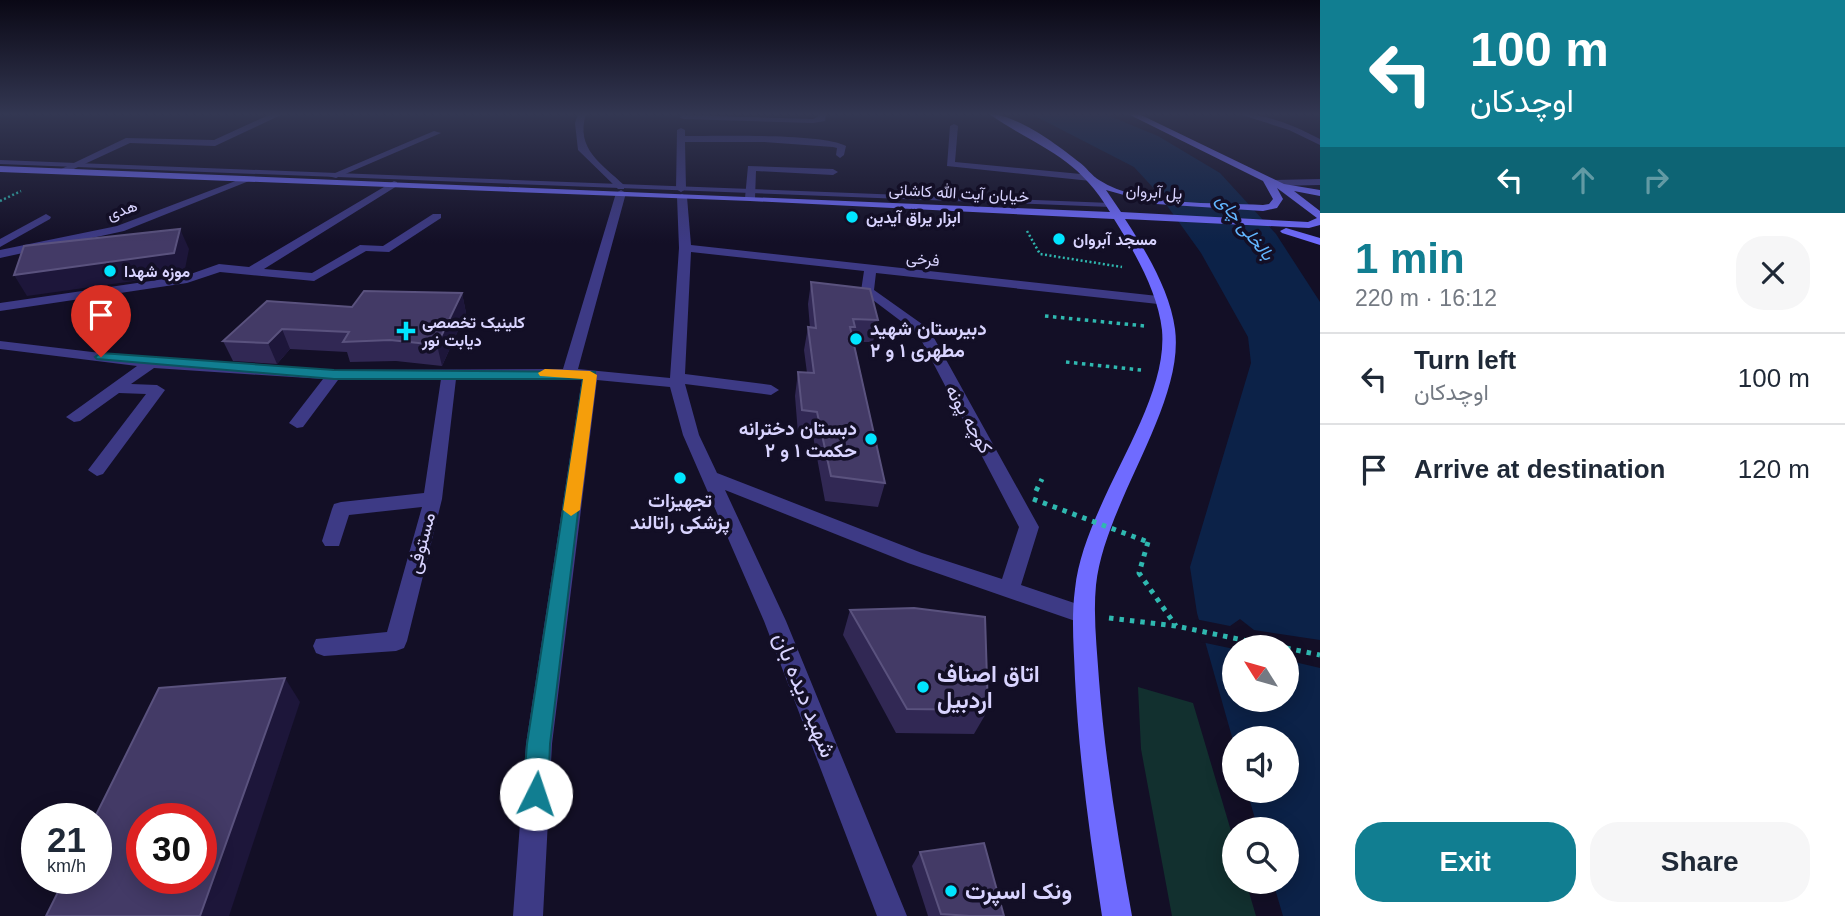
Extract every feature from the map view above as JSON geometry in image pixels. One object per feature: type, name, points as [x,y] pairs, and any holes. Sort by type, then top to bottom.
[{"type":"main road","points":[[1064,157],[1092,179],[1146,202],[1256,210],[1273,206],[1278,198],[1273,183]]},
{"type":"main road","points":[[1139,234],[1154,225],[1170,221],[1277,227],[1309,225],[1320,218],[1273,183],[1219,157]]},
{"type":"main road","name":"خیابان آیت الله کاشانی","points":[[0,169],[621,190],[1115,211]]},
{"type":"main road","points":[[1092,179],[1115,211],[1139,234],[1168,328],[1165,372],[1102,521],[1087,574],[1084,615],[1088,693],[1100,807],[1117,916]]},
{"type":"main road","points":[[1273,183],[1320,193]]},
{"type":"main road","name":"پل آبروان","points":[[1115,211],[1158,208],[1256,210],[1320,218]]},
{"type":"main road","name":"پل آبروان","points":[[1115,211],[1170,221]]},
{"type":"main road","points":[[1277,227],[1320,242]]},
{"type":"street","points":[[60,172],[91,157]]},
{"type":"street","points":[[333,176],[380,157]]},
{"type":"street","points":[[528,916],[539,744],[579,374],[621,190],[589,157]]},
{"type":"street","name":"شهید دیده بان","points":[[680,157],[685,248],[677,380],[691,435],[775,621],[892,916]]},
{"type":"street","points":[[951,157],[950,164],[1092,179]]},
{"type":"street","points":[[750,195],[751,168],[833,172]]},
{"type":"street","name":"هدی","points":[[0,254],[120,229],[249,179]]},
{"type":"street","points":[[1273,183],[1320,182]]},
{"type":"street","points":[[251,271],[394,184]]},
{"type":"street","points":[[0,307],[187,279],[219,268],[314,277],[364,247],[385,250],[437,216]]},
{"type":"street","points":[[0,244],[46,217]]},
{"type":"street","name":"فرخی","points":[[685,248],[1158,300]]},
{"type":"street","name":"کوچه پونه","points":[[871,269],[867,291],[924,332],[1029,527],[1009,592]]},
{"type":"street","points":[[0,345],[151,363],[334,374],[579,374],[677,380],[771,390]]},
{"type":"street","points":[[74,417],[151,363]]},
{"type":"street","points":[[297,423],[334,374]]},
{"type":"street","name":"مستوفی","points":[[324,646],[396,641],[433,499],[449,374]]},
{"type":"street","points":[[97,470],[157,390],[115,388]]},
{"type":"street","points":[[710,477],[790,511],[1009,592],[1084,615]]},
{"type":"street","points":[[332,541],[341,509],[433,499]]},
{"type":"lane","points":[[0,162],[621,190]]},
{"type":"path","points":[[1040,254],[1148,270]]},
{"type":"path","points":[[1045,316],[1168,328]]},
{"type":"path","points":[[1066,362],[1165,372]]},
{"type":"path","points":[[1033,499],[1148,542],[1139,573],[1176,626]]},
{"type":"path","points":[[1084,615],[1176,626],[1222,635]]},
{"type":"path","points":[[1299,651],[1320,655]]},
{"type":"green space","points":[[1138,687],[1193,703],[1227,817],[1222,817],[1222,894],[1250,894],[1256,916],[1172,916],[1141,749]]},
{"type":"water","name":"بالخلی چای","points":[[1114,157],[1193,157],[1220,173],[1276,234],[1320,302],[1320,916],[1283,916],[1277,894],[1299,894],[1299,817],[1255,817],[1250,803],[1299,803],[1299,726],[1229,726],[1225,712],[1299,712],[1299,635],[1222,635],[1222,702],[1197,613],[1190,567],[1251,363],[1248,337],[1201,253],[1158,193],[1134,167]]},
{"type":"pier","points":[[1195,619],[1230,626],[1240,619],[1254,630],[1287,635],[1222,635],[1222,646],[1201,642]]},
{"type":"pier","points":[[1299,637],[1320,640],[1320,668],[1299,663]]},
{"type":"building","points":[[180,229],[174,253],[14,275],[24,246]]},
{"type":"building","points":[[811,282],[870,289],[878,320],[853,319],[855,327],[850,327],[885,483],[831,476],[817,412],[802,410],[798,372],[814,373],[808,327],[816,328]]},
{"type":"building","points":[[364,291],[462,293],[437,345],[390,340],[343,342],[349,332],[282,329],[268,343],[223,341],[267,301],[352,307]]},
{"type":"building","name":"اتاق اصناف اردبیل","points":[[914,608],[985,617],[988,710],[907,709],[850,610]]},
{"type":"building","points":[[285,678],[217,868],[217,803],[126,803],[126,894],[208,894],[200,916],[46,916],[57,894],[112,894],[112,803],[102,803],[159,688]]},
{"type":"building","name":"ونک اسپرت","points":[[984,843],[1004,916],[941,914],[920,852]]},
{"type":"slow traffic","points":[[545,373],[590,375],[571,510]]},
{"type":"place","name":"ابزار یراق آیدین","points":[[852,217]]},
{"type":"place","name":"مسجد آبروان","points":[[1059,239]]},
{"type":"place","name":"موزه شهدا","points":[[110,271]]},
{"type":"place","name":"کلینیک تخصصی دیابت نور","points":[[406,331]]},
{"type":"place","name":"دبیرستان شهید مطهری ۱ و ۲","points":[[856,339]]},
{"type":"place","name":"دبستان دخترانه حکمت ۱ و ۲","points":[[871,439]]},
{"type":"place","name":"تجهیزات پزشکی راتالند","points":[[680,478]]},
{"type":"place","name":"اتاق اصناف اردبیل","points":[[923,687]]},
{"type":"place","name":"ونک اسپرت","points":[[951,891]]},
{"type":"route","points":[[101,357],[151,363],[334,374],[590,375],[539,744],[536,794]]}]
